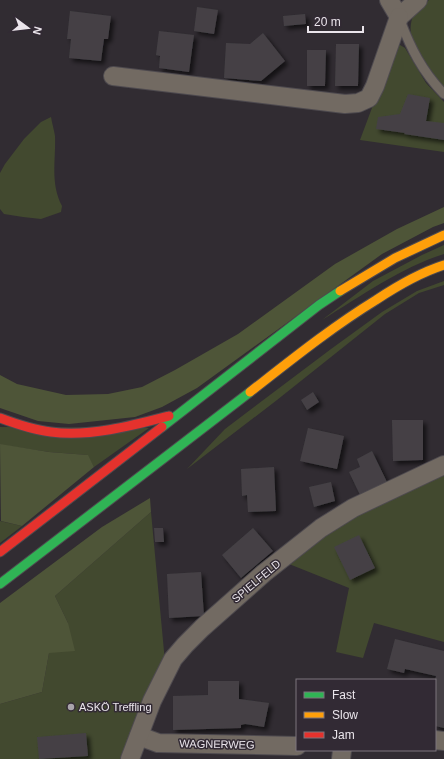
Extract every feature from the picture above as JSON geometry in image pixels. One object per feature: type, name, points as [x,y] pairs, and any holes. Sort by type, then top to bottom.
[{"type":"highway","points":[[0,552],[176,414],[319,305],[358,278],[401,255],[444,235]]},
{"type":"highway","points":[[0,584],[345,319],[399,285],[443,265]]},
{"type":"highway","points":[[0,418],[22,426],[51,432],[82,433],[108,430],[176,414]]},
{"type":"street","points":[[389,0],[399,17]]},
{"type":"street","points":[[113,76],[345,104],[358,103],[368,98],[375,86],[399,17],[418,0]]},
{"type":"street","name":"SPIELFELD","points":[[130,759],[152,701],[173,659],[185,645],[232,600],[321,528],[353,508],[444,465]]},
{"type":"street","name":"WAGNERWEG","points":[[139,736],[158,743],[296,746]]},
{"type":"lane","points":[[399,17],[409,45],[430,79],[444,94]]},
{"type":"green space","points":[[429,0],[444,0],[444,87],[423,58],[411,35],[413,16],[419,8]]},
{"type":"green space","points":[[400,45],[405,48],[426,83],[444,102],[444,152],[360,140],[394,49]]},
{"type":"green space","points":[[51,117],[55,136],[54,171],[56,189],[62,206],[61,212],[41,219],[4,214],[0,209],[0,173],[24,139],[41,122]]},
{"type":"green space","points":[[444,207],[444,223],[433,227],[382,254],[197,388],[162,407],[135,417],[69,424],[38,421],[0,408],[0,375],[17,384],[66,395],[108,394],[142,387],[238,334],[335,264],[397,229]]},
{"type":"green space","points":[[444,245],[444,254],[396,275],[322,320],[373,281]]},
{"type":"green space","points":[[444,281],[444,285],[419,293],[385,314],[187,469],[225,429],[331,349],[382,312],[417,291]]},
{"type":"green space","points":[[0,427],[149,428],[94,467],[87,455],[49,452],[2,445],[0,444]]},
{"type":"green space","points":[[0,444],[49,452],[88,455],[94,467],[22,526],[1,521]]},
{"type":"green space","points":[[444,473],[444,642],[374,623],[363,658],[336,652],[349,588],[289,564],[312,544],[343,523]]},
{"type":"green space","points":[[150,498],[151,512],[55,596],[68,623],[75,651],[49,653],[42,692],[0,704],[0,603],[102,527]]},
{"type":"green space","points":[[151,512],[165,662],[121,759],[0,759],[0,704],[42,692],[49,653],[68,623],[55,596]]},
{"type":"green space","points":[[0,521],[22,526],[0,543]]},
{"type":"building","points":[[197,7],[218,10],[214,34],[194,31]]},
{"type":"building","points":[[70,11],[111,16],[108,39],[104,39],[101,61],[69,58],[71,39],[67,39]]},
{"type":"building","points":[[305,14],[306,24],[284,26],[283,16]]},
{"type":"building","points":[[159,31],[194,35],[189,72],[159,68],[160,56],[156,55]]},
{"type":"building","points":[[263,33],[285,61],[261,81],[224,78],[226,43],[250,44]]},
{"type":"building","points":[[336,44],[359,44],[358,86],[335,86]]},
{"type":"building","points":[[307,50],[326,50],[325,86],[307,86]]},
{"type":"building","points":[[408,94],[430,98],[426,121],[444,123],[444,140],[376,129],[378,117],[400,114]]},
{"type":"building","points":[[313,392],[319,402],[307,410],[301,400]]},
{"type":"building","points":[[392,420],[423,420],[423,460],[393,461]]},
{"type":"building","points":[[308,428],[344,436],[337,469],[300,461]]},
{"type":"building","points":[[372,451],[387,482],[360,495],[349,472],[360,467],[357,459]]},
{"type":"building","points":[[274,467],[276,511],[248,512],[247,495],[242,496],[241,469]]},
{"type":"building","points":[[331,482],[335,501],[314,507],[309,487]]},
{"type":"building","points":[[154,528],[163,528],[164,542],[155,542]]},
{"type":"building","points":[[253,528],[273,551],[241,578],[222,555]]},
{"type":"building","points":[[359,535],[375,568],[350,580],[334,547]]},
{"type":"building","points":[[201,572],[204,616],[169,618],[167,574]]},
{"type":"building","points":[[395,639],[444,651],[444,728],[436,726],[436,676],[405,669],[404,673],[387,669]]},
{"type":"building","points":[[208,681],[239,681],[239,699],[269,703],[264,727],[245,724],[241,725],[241,728],[173,730],[173,696],[208,695]]},
{"type":"building","points":[[86,733],[88,756],[39,759],[37,737]]},
{"type":"traffic: fast","points":[[162,427],[319,305],[340,291]]},
{"type":"traffic: fast","points":[[0,584],[250,392]]},
{"type":"traffic: slow","points":[[340,291],[395,258],[444,235]]},
{"type":"traffic: slow","points":[[250,392],[312,344],[360,310],[408,280],[444,265]]},
{"type":"traffic: jam","points":[[0,418],[44,431],[81,433],[110,430],[169,416]]},
{"type":"traffic: jam","points":[[0,552],[162,427]]},
{"type":"place","name":"ASKÖ Treffling","points":[[71,707]]}]
